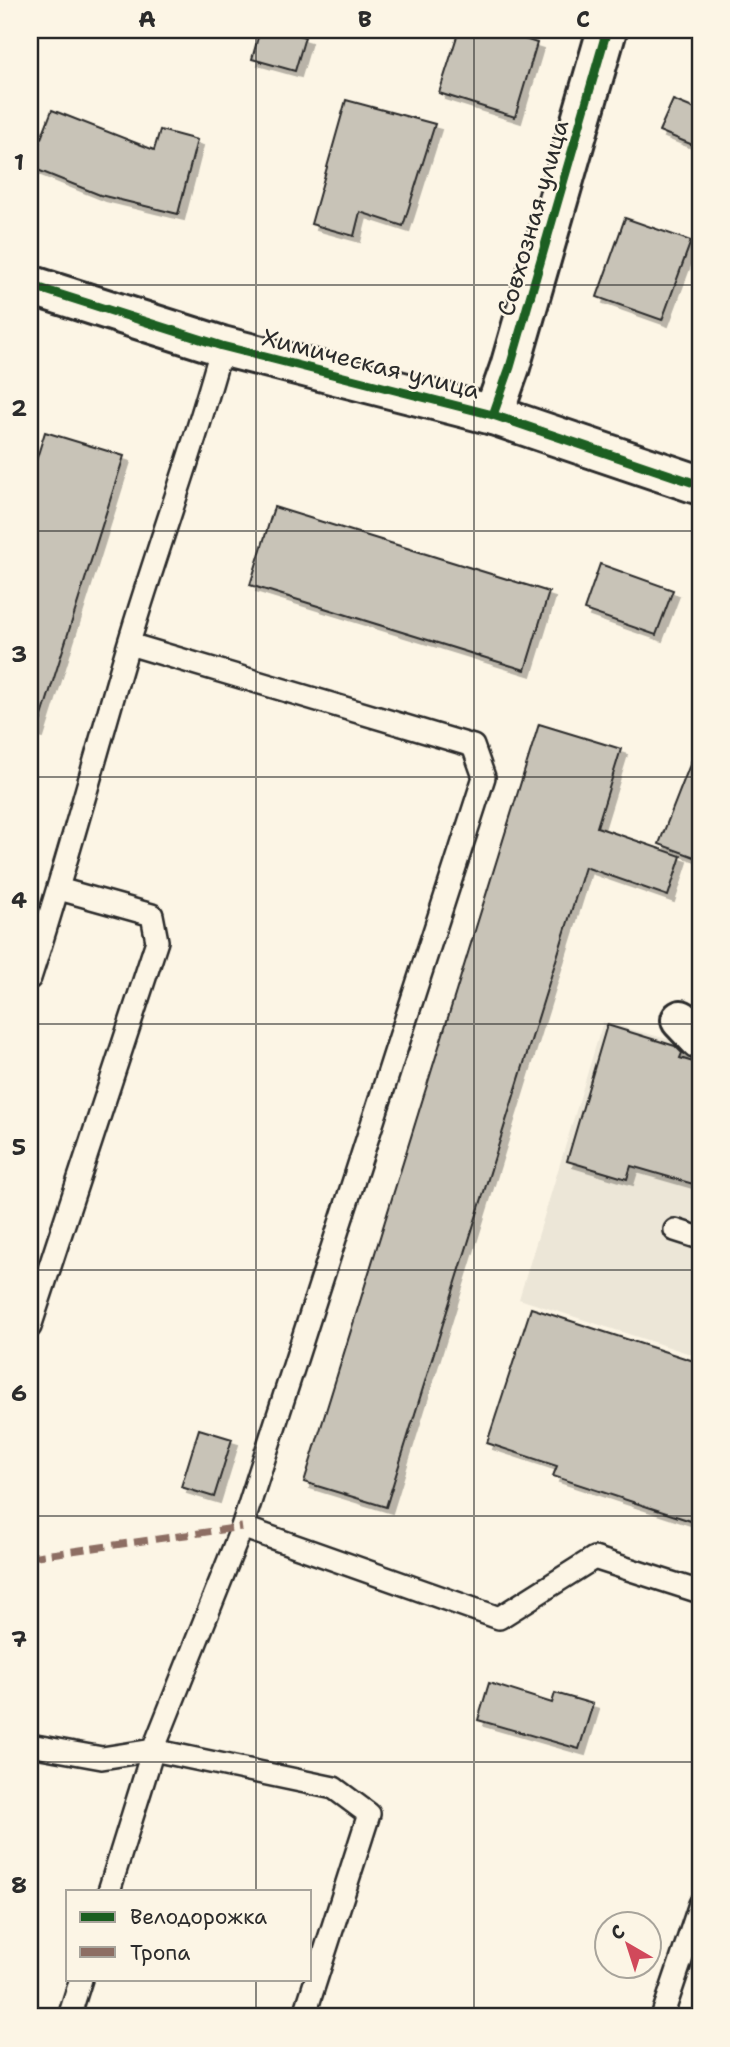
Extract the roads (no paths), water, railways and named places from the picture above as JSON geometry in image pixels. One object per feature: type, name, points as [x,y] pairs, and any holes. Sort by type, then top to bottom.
[{"type":"street","name":"Совхозная улица","points":[[493,415],[510,367],[607,30]]},
{"type":"street","name":"Химическая улица","points":[[30,285],[222,346],[493,415],[699,481]]},
{"type":"lane","points":[[30,978],[59,889],[128,644],[207,404],[222,346]]},
{"type":"lane","points":[[109,1890],[153,1750],[242,1527],[484,777],[473,746],[128,644]]},
{"type":"lane","points":[[30,1326],[158,941],[152,915],[59,889]]},
{"type":"lane","points":[[675,1230],[700,1238]]},
{"type":"lane","points":[[242,1527],[499,1618],[594,1558],[700,1592]]},
{"type":"lane","points":[[30,1745],[102,1758],[153,1750],[334,1788],[369,1814],[304,2017]]},
{"type":"lane","points":[[662,2017],[700,1904]]},
{"type":"lane","points":[[69,2017],[81,1980]]}]
